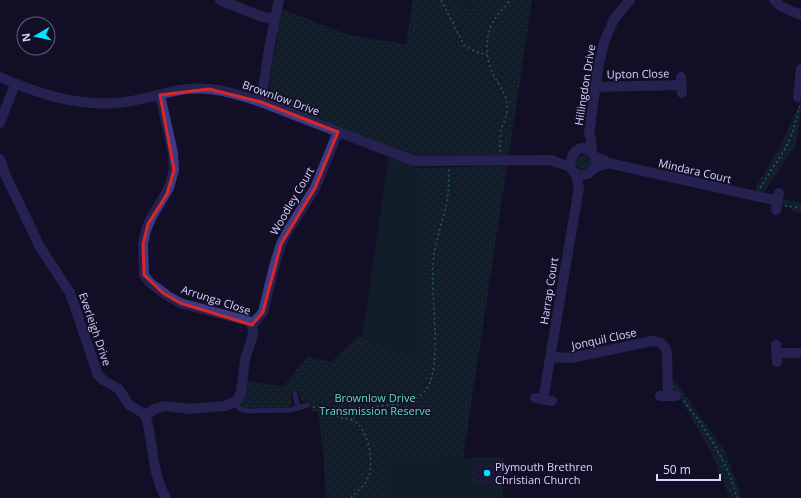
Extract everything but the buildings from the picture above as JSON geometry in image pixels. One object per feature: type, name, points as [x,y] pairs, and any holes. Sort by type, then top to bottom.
[{"type":"street","points":[[220,0],[260,16],[274,19]]},
{"type":"street","points":[[261,102],[274,19],[279,0]]},
{"type":"street","name":"Hillingdon Drive","points":[[577,151],[589,134],[600,55],[606,36],[614,19],[630,0]]},
{"type":"street","points":[[774,0],[789,10],[801,15]]},
{"type":"street","points":[[797,98],[801,69]]},
{"type":"street","name":"Brownlow Drive","points":[[0,77],[15,84],[57,98],[90,103],[126,102],[181,90],[209,89],[228,91],[261,102],[409,160],[552,160],[566,164],[573,170]]},
{"type":"street","points":[[0,123],[15,84]]},
{"type":"street","name":"Upton Close","points":[[596,87],[682,85]]},
{"type":"street","name":"Arrunga Close","points":[[160,95],[174,159],[174,170],[169,188],[150,218],[146,230],[143,244],[144,275],[149,282],[175,300],[188,306],[248,321],[252,325],[253,335],[245,359],[242,389],[239,396],[233,403]]},
{"type":"street","name":"Woodley Court","points":[[252,325],[263,312],[281,244],[320,180],[338,132]]},
{"type":"street","name":"Hillingdon Drive","points":[[589,134],[593,155]]},
{"type":"street","points":[[591,171],[596,164],[593,155],[586,150],[577,151],[570,160],[573,170],[584,175],[608,163]]},
{"type":"street","name":"Brownlow Drive","points":[[552,160],[556,156],[564,156],[577,151]]},
{"type":"street","name":"Mindara Court","points":[[593,155],[608,163],[777,202]]},
{"type":"street","name":"Everleigh Drive","points":[[0,159],[5,174],[40,247],[70,293],[98,375],[103,380],[119,389],[129,405],[145,415]]},
{"type":"street","name":"Harrap Court","points":[[543,400],[578,187],[573,170]]},
{"type":"street","name":"Harrap Court","points":[[578,187],[591,171]]},
{"type":"street","name":"Jonquil Close","points":[[551,357],[571,358],[652,341],[665,341],[672,397]]},
{"type":"street","points":[[776,353],[801,353]]},
{"type":"street","points":[[166,498],[157,480],[145,415],[164,406],[190,409],[225,406],[233,403]]},
{"type":"lane","points":[[295,394],[298,408]]},
{"type":"lane","points":[[233,403],[241,409],[248,411],[285,410],[308,405]]},
{"type":"path","points":[[442,0],[464,45],[474,51],[487,55]]},
{"type":"path","points":[[501,160],[501,135],[507,112],[507,104],[504,94],[491,69],[487,55],[487,40],[494,20],[510,0]]},
{"type":"path","points":[[758,197],[762,185],[780,158],[789,141],[797,98]]},
{"type":"path","points":[[351,420],[354,415],[361,410],[402,403],[419,396],[425,391],[429,384],[434,365],[432,265],[447,203],[450,161]]},
{"type":"path","points":[[777,202],[801,208]]},
{"type":"path","points":[[672,397],[719,453],[731,479],[737,498]]},
{"type":"path","points":[[308,405],[351,420],[359,425],[365,435],[369,448],[370,474],[350,498]]},
{"type":"highlighted area","points":[[209,89],[261,102],[338,132],[315,188],[281,244],[263,312],[252,325],[180,303],[163,293],[144,275],[143,244],[148,224],[167,194],[174,170],[160,95]]},
{"type":"green space","points":[[413,0],[447,0],[473,9],[473,0],[532,0],[509,155],[415,156],[276,103],[271,99],[269,93],[272,66],[282,9],[346,34],[406,44]]},
{"type":"green space","points":[[447,0],[473,0],[473,9]]},
{"type":"green space","points":[[801,101],[796,144],[762,195],[756,194],[756,187],[781,145]]},
{"type":"green space","points":[[583,155],[588,157],[590,162],[588,167],[583,169],[578,167],[576,162],[578,157]]},
{"type":"green space","points":[[389,156],[418,168],[421,329],[420,360],[362,337]]},
{"type":"green space","name":"Brownlow Drive Transmission Reserve","points":[[507,166],[463,458],[387,460],[388,498],[326,498],[324,461],[318,412],[313,412],[309,401],[302,402],[298,391],[290,393],[292,404],[290,407],[248,408],[241,406],[239,402],[245,380],[283,387],[307,357],[331,362],[358,336],[420,359],[421,329],[418,168]]},
{"type":"green space","points":[[781,199],[801,202],[801,214],[780,204]]},
{"type":"green space","points":[[671,381],[676,382],[725,451],[742,498],[730,498],[710,451],[678,394],[672,389]]},
{"type":"green space","points":[[503,457],[503,498],[388,498],[387,460]]},
{"type":"place","name":"Plymouth Brethren Christian Church","points":[[487,473]]}]
